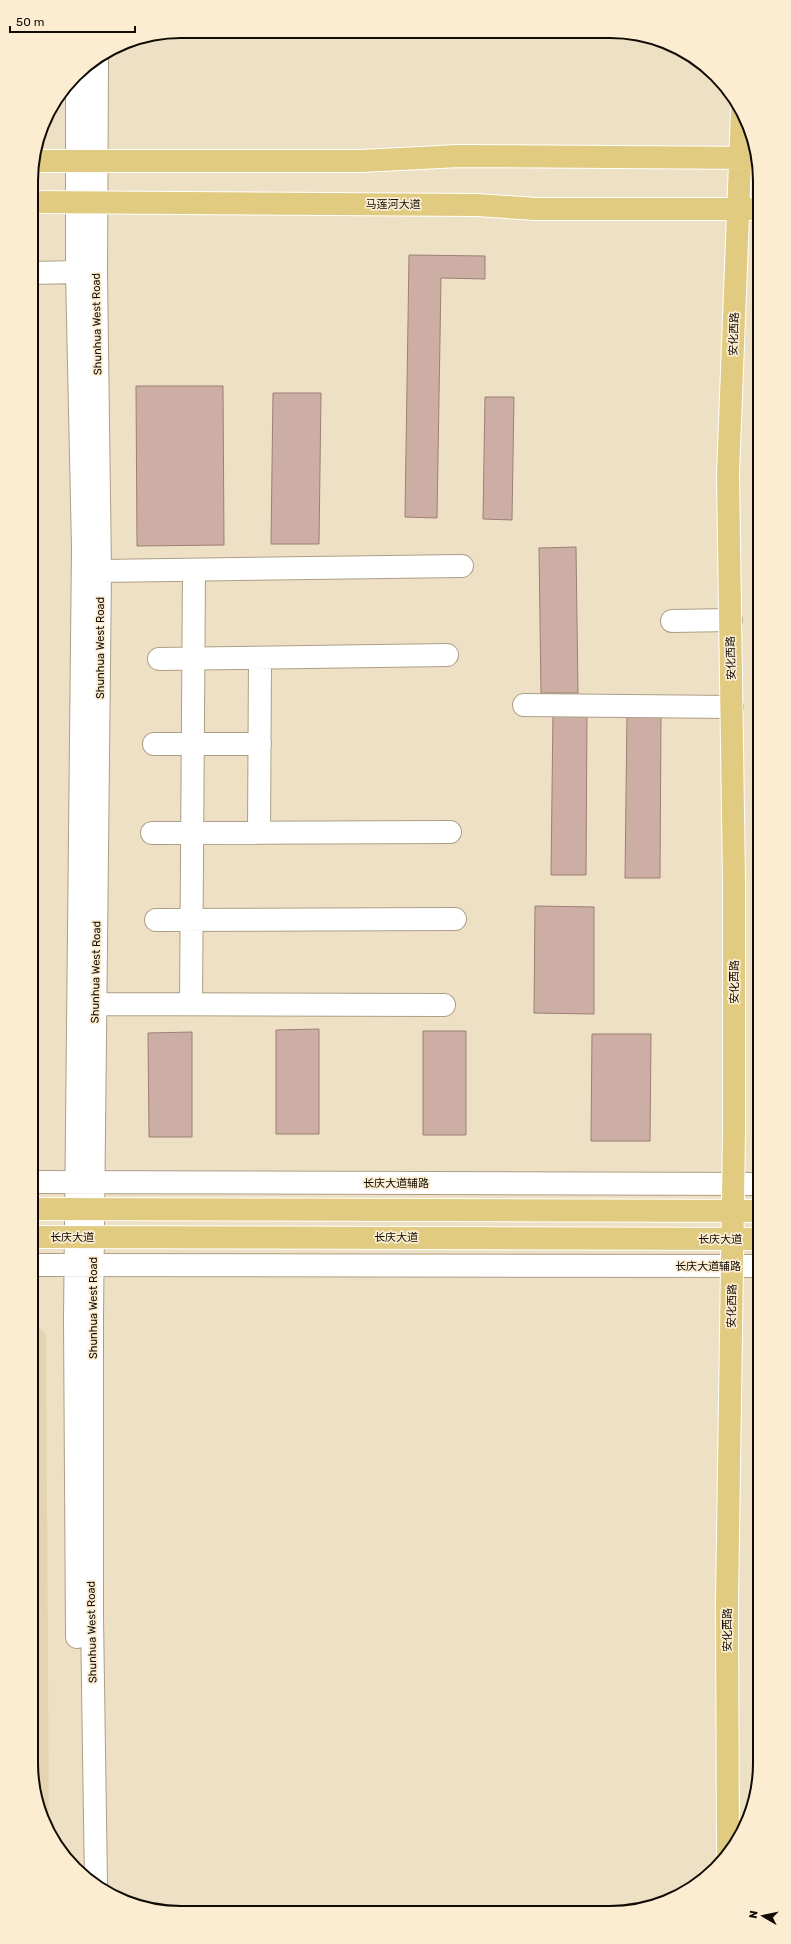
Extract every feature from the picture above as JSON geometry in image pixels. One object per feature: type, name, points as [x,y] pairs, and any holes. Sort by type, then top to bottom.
[{"type":"main road","name":"安化西路","points":[[728,1843],[727,1602],[733,1239],[732,707],[728,474],[747,209],[748,158],[745,135]]},
{"type":"main road","points":[[39,161],[362,161],[459,156],[748,158]]},
{"type":"main road","name":"马莲河大道","points":[[38,202],[477,205],[536,209],[747,209]]},
{"type":"main road","points":[[38,1209],[753,1211]]},
{"type":"main road","name":"长庆大道","points":[[38,1237],[753,1239]]},
{"type":"street","name":"Shunhua West Road","points":[[81,1865],[76,1608],[85,1209],[96,1004],[100,571],[87,202],[87,161],[96,66]]},
{"type":"street","name":"Shunhua West Road","points":[[78,82],[87,161]]},
{"type":"street","name":"Shunhua West Road","points":[[86,1182],[79,770],[83,548],[77,272],[87,202]]},
{"type":"street","points":[[38,273],[77,272]]},
{"type":"street","points":[[100,571],[462,566]]},
{"type":"street","points":[[191,1004],[194,570]]},
{"type":"street","points":[[672,621],[731,620]]},
{"type":"street","points":[[159,659],[448,655]]},
{"type":"street","points":[[259,833],[260,658]]},
{"type":"street","points":[[524,705],[732,707]]},
{"type":"street","points":[[154,744],[260,744]]},
{"type":"street","points":[[152,833],[450,832]]},
{"type":"street","points":[[156,920],[455,919]]},
{"type":"street","points":[[96,1004],[444,1005]]},
{"type":"street","name":"长庆大道辅路","points":[[38,1182],[753,1184]]},
{"type":"street","name":"Shunhua West Road","points":[[84,1264],[96,1877]]},
{"type":"street","name":"长庆大道辅路","points":[[38,1265],[753,1266]]},
{"type":"shaded area","points":[[38,1327],[46,1334],[49,1818],[43,1800],[38,1772]]},
{"type":"building","points":[[409,255],[485,256],[485,279],[441,278],[437,518],[405,517]]},
{"type":"building","points":[[136,386],[223,386],[224,545],[137,546]]},
{"type":"building","points":[[273,393],[321,393],[319,544],[271,544]]},
{"type":"building","points":[[485,397],[514,397],[512,520],[483,519]]},
{"type":"building","points":[[576,547],[578,693],[541,693],[539,548]]},
{"type":"building","points":[[553,712],[587,712],[586,875],[551,875]]},
{"type":"building","points":[[627,714],[661,715],[660,878],[625,878]]},
{"type":"building","points":[[535,906],[594,907],[594,1014],[534,1013]]},
{"type":"building","points":[[319,1029],[319,1134],[276,1134],[276,1030]]},
{"type":"building","points":[[423,1031],[466,1031],[466,1135],[423,1135]]},
{"type":"building","points":[[192,1032],[192,1137],[149,1137],[148,1033]]},
{"type":"building","points":[[592,1034],[651,1034],[650,1141],[591,1141]]}]
